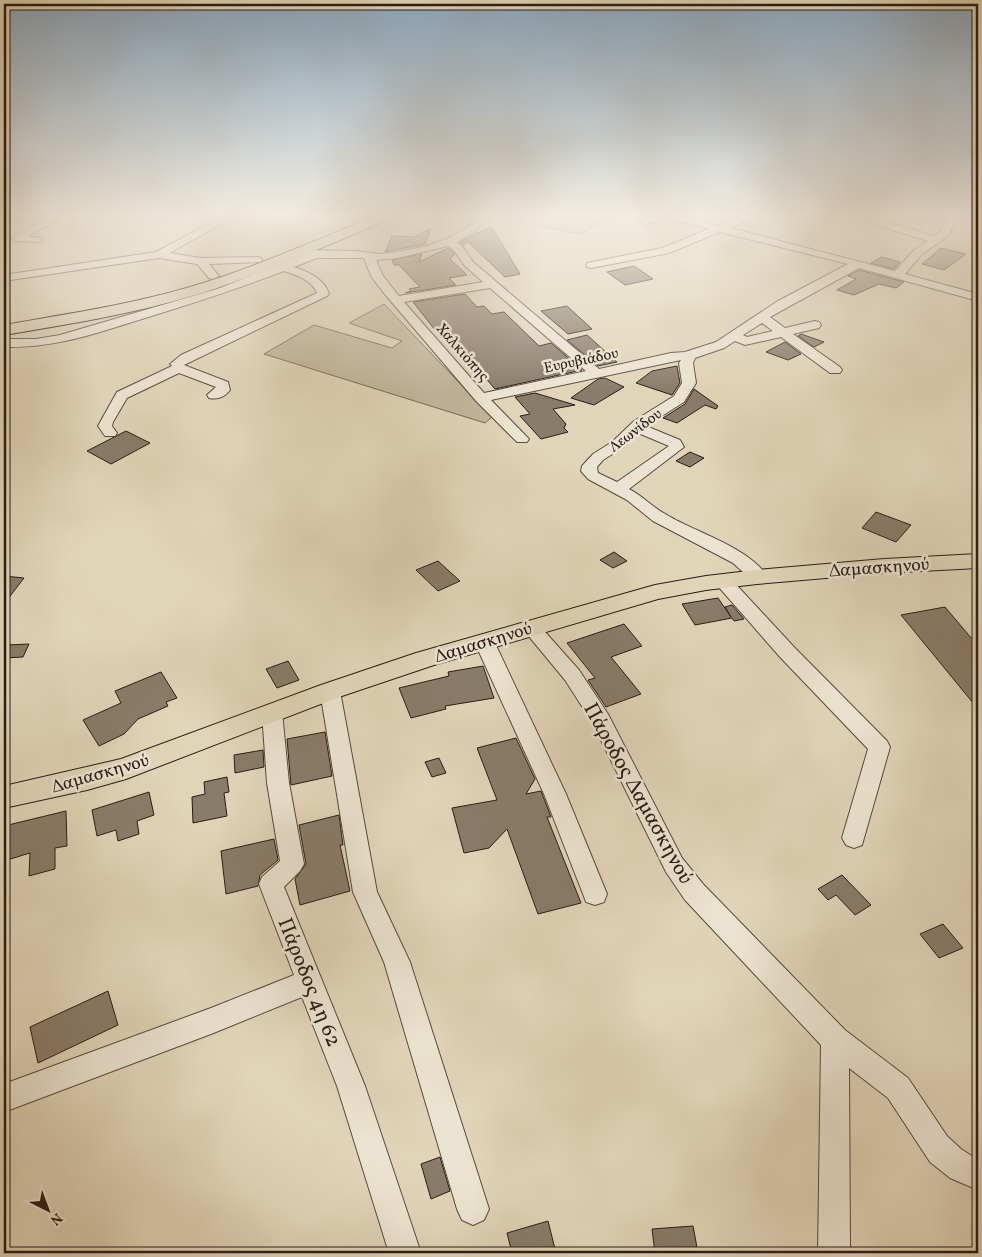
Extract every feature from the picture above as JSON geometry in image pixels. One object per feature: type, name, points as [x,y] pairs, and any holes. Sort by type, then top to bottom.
[{"type":"main road","points":[[4,321],[127,299],[219,274]]},
{"type":"main road","points":[[4,330],[93,314],[176,296],[245,274]]},
{"type":"main road","name":"Δαμασκηνού","points":[[4,797],[87,779],[126,768],[330,691],[484,641],[655,592],[723,580],[879,566],[978,561]]},
{"type":"street","points":[[4,278],[33,274]]},
{"type":"street","points":[[4,343],[36,343],[62,339],[224,290],[267,274]]},
{"type":"street","points":[[179,368],[177,364],[186,358],[323,294],[322,289],[316,283],[301,274]]},
{"type":"street","name":"Χαλκιόπης","points":[[376,274],[481,398],[522,439]]},
{"type":"street","points":[[480,274],[596,373]]},
{"type":"street","points":[[688,356],[716,347],[782,304],[840,274]]},
{"type":"street","points":[[893,274],[975,294]]},
{"type":"street","points":[[397,300],[492,284]]},
{"type":"street","points":[[763,318],[835,370]]},
{"type":"street","points":[[735,336],[745,341],[814,326]]},
{"type":"street","name":"Ευρυβιάδου","points":[[481,398],[671,357],[688,356]]},
{"type":"street","name":"Λεωνίδου","points":[[688,356],[686,363],[690,381],[685,391],[674,402],[636,427],[617,445],[598,457],[590,466],[592,474],[617,490],[633,497],[659,518],[739,559],[759,577]]},
{"type":"street","points":[[110,433],[105,426],[106,422],[122,395],[179,368],[221,384],[224,389],[214,395]]},
{"type":"street","points":[[617,490],[677,447],[676,443],[666,438],[636,427]]},
{"type":"street","points":[[723,580],[782,646],[879,747],[854,838]]},
{"type":"street","name":"Πάροδος Δαμασκηνού","points":[[531,628],[572,675],[601,719],[674,865],[686,883],[834,1040]]},
{"type":"street","points":[[484,641],[555,794],[595,894]]},
{"type":"street","points":[[330,691],[365,892],[398,962],[473,1209]]},
{"type":"street","name":"Πάροδος 4η 62","points":[[272,712],[278,783],[292,864],[270,884],[354,1094],[405,1253]]},
{"type":"street","points":[[4,1098],[184,1032],[310,981]]},
{"type":"street","points":[[834,1040],[898,1088],[907,1098],[937,1148],[962,1169],[978,1175]]},
{"type":"street","points":[[834,1040],[834,1253]]},
{"type":"shaded area","points":[[384,304],[492,417],[485,423],[264,354],[314,325],[392,348],[402,341],[349,323]]},
{"type":"building","points":[[407,274],[467,275],[449,278],[456,285],[405,293],[411,291],[409,289],[420,287]]},
{"type":"building","points":[[501,274],[520,274],[505,277]]},
{"type":"building","points":[[609,274],[645,274],[653,279],[625,285]]},
{"type":"building","points":[[852,274],[873,274],[904,282],[896,288],[879,284],[854,295],[837,290],[856,279],[848,276]]},
{"type":"building","points":[[465,294],[477,307],[484,306],[492,314],[504,312],[539,346],[551,343],[582,370],[495,389],[465,354],[460,355],[438,330],[435,330],[413,302]]},
{"type":"building","points":[[567,306],[592,329],[568,334],[541,311]]},
{"type":"building","points":[[801,334],[824,342],[814,347],[798,336]]},
{"type":"building","points":[[587,335],[617,362],[598,366],[567,340]]},
{"type":"building","points":[[785,342],[801,354],[788,360],[766,352]]},
{"type":"building","points":[[677,366],[680,383],[672,395],[636,383],[652,371]]},
{"type":"building","points":[[605,378],[624,387],[594,405],[571,398],[598,379]]},
{"type":"building","points":[[694,389],[718,406],[716,409],[705,405],[677,423],[663,418],[685,404]]},
{"type":"building","points":[[535,393],[575,405],[553,409],[566,424],[564,428],[568,432],[541,439],[520,416],[530,414],[515,397]]},
{"type":"building","points":[[126,431],[150,443],[111,464],[87,451]]},
{"type":"building","points":[[690,452],[704,458],[690,467],[676,461]]},
{"type":"building","points":[[876,512],[911,525],[896,542],[862,528]]},
{"type":"building","points":[[614,552],[627,561],[613,568],[600,560]]},
{"type":"building","points":[[438,561],[460,581],[438,591],[416,570]]},
{"type":"building","points":[[4,576],[24,578],[4,604]]},
{"type":"building","points":[[718,598],[731,617],[725,607],[732,605],[744,619],[734,621],[732,618],[695,625],[682,604]]},
{"type":"building","points":[[945,607],[978,646],[978,709],[901,615]]},
{"type":"building","points":[[624,624],[642,646],[611,657],[641,694],[606,707],[588,680],[595,678],[567,643]]},
{"type":"building","points":[[29,644],[23,657],[4,658],[4,651],[7,645]]},
{"type":"building","points":[[288,661],[299,680],[277,688],[266,669]]},
{"type":"building","points":[[483,666],[494,698],[445,706],[446,709],[411,718],[399,688],[449,676],[448,672]]},
{"type":"building","points":[[161,672],[177,698],[166,702],[168,706],[138,719],[124,734],[99,746],[83,720],[121,703],[115,691]]},
{"type":"building","points":[[325,732],[332,776],[291,785],[287,739]]},
{"type":"building","points":[[516,738],[535,779],[526,794],[541,791],[551,817],[547,817],[581,903],[538,914],[507,829],[489,848],[464,853],[452,808],[497,800],[477,748]]},
{"type":"building","points":[[263,750],[264,767],[235,773],[234,755]]},
{"type":"building","points":[[439,758],[446,773],[432,777],[425,762]]},
{"type":"building","points":[[227,777],[229,792],[224,793],[227,816],[193,823],[192,797],[205,794],[204,782]]},
{"type":"building","points":[[149,792],[154,815],[137,821],[139,834],[118,841],[116,830],[97,836],[92,810]]},
{"type":"building","points":[[66,811],[67,846],[55,848],[55,869],[29,876],[30,853],[4,861],[4,826]]},
{"type":"building","points":[[339,815],[343,845],[340,845],[350,891],[300,905],[295,879],[306,864],[299,825]]},
{"type":"building","points":[[274,839],[278,860],[260,875],[258,886],[226,894],[221,851]]},
{"type":"building","points":[[842,875],[871,905],[855,915],[836,895],[828,900],[818,889]]},
{"type":"building","points":[[943,924],[963,948],[939,958],[920,934]]},
{"type":"building","points":[[108,991],[118,1025],[38,1063],[30,1027]]},
{"type":"building","points":[[440,1157],[450,1191],[431,1199],[421,1164]]},
{"type":"building","points":[[548,1221],[556,1253],[512,1253],[507,1233]]},
{"type":"building","points":[[693,1226],[698,1253],[655,1253],[652,1229]]}]
